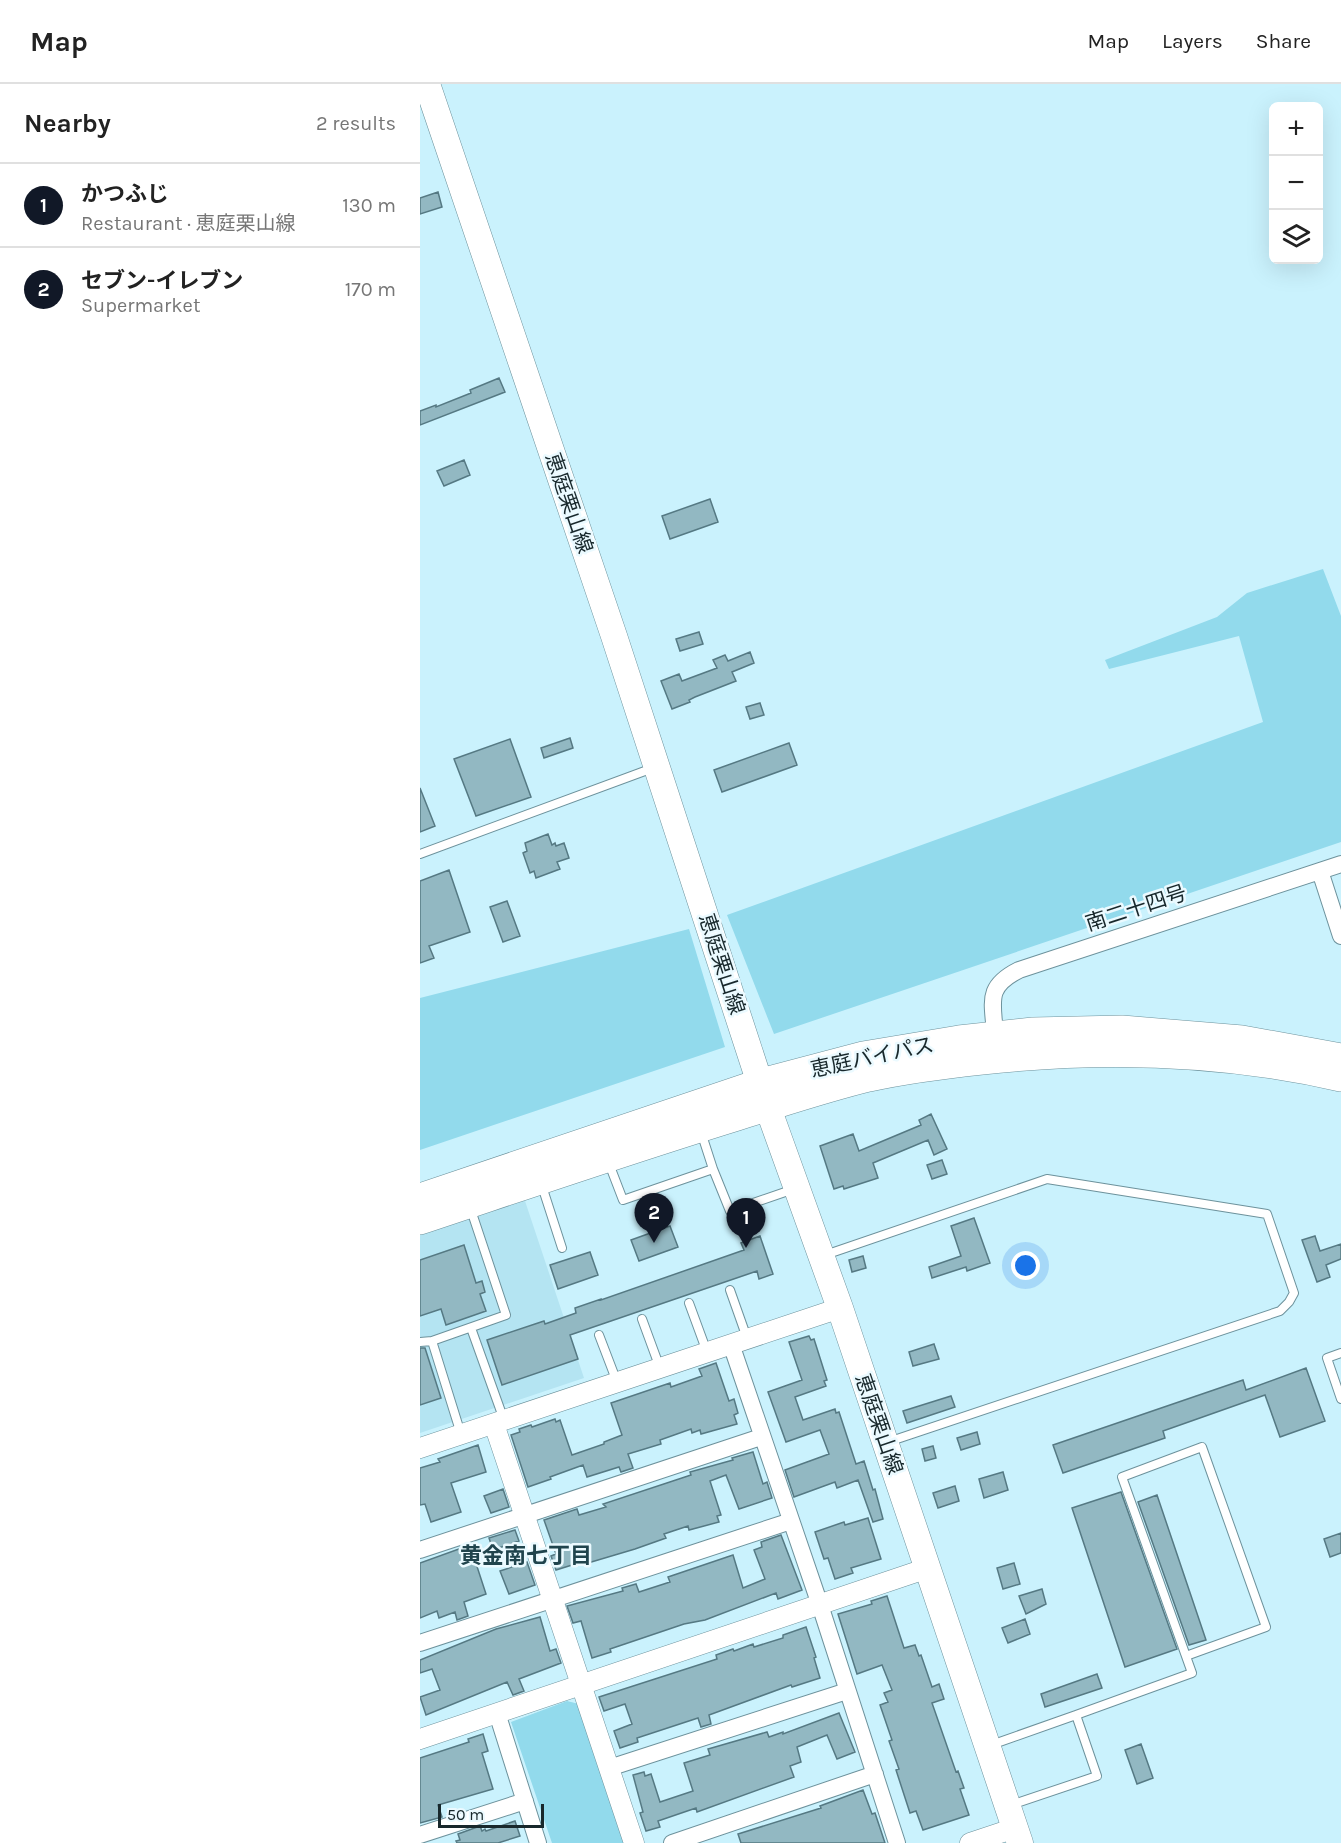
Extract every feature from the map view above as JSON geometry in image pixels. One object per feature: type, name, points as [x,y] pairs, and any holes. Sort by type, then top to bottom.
[{"type":"highway","name":"恵庭バイパス","points":[[420,1197],[761,1082],[863,1055],[995,1034],[1034,1030],[1122,1029],[1242,1039],[1341,1057]]},
{"type":"highway","name":"恵庭バイパス","points":[[420,1221],[606,1158],[768,1108],[870,1078],[918,1069],[1042,1054],[1174,1053],[1296,1068],[1341,1078]]},
{"type":"main road","name":"恵庭栗山線","points":[[428,84],[657,766],[768,1108],[840,1308],[1014,1826]]},
{"type":"street","name":"南二十四号","points":[[995,1034],[993,994],[1000,983],[1018,970],[1341,864]]},
{"type":"street","points":[[1320,871],[1341,936]]},
{"type":"street","points":[[420,1448],[840,1308]]},
{"type":"street","points":[[739,1341],[761,1437],[820,1605],[897,1843]]},
{"type":"street","points":[[499,1422],[524,1515],[551,1600],[582,1685],[634,1843]]},
{"type":"street","points":[[420,1550],[761,1437]]},
{"type":"street","points":[[420,1643],[791,1521]]},
{"type":"street","points":[[420,1739],[928,1568]]},
{"type":"street","points":[[609,1768],[847,1691]]},
{"type":"street","points":[[497,1713],[538,1843]]},
{"type":"street","points":[[672,1843],[875,1774]]},
{"type":"street","points":[[420,1835],[525,1801]]},
{"type":"street","points":[[970,1843],[1014,1826]]},
{"type":"lane","points":[[420,854],[657,766]]},
{"type":"lane","points":[[700,1129],[730,1212],[797,1187]]},
{"type":"lane","points":[[606,1158],[623,1200],[713,1169]]},
{"type":"lane","points":[[822,1257],[1047,1179],[1267,1214],[1294,1293],[1280,1311],[886,1443]]},
{"type":"lane","points":[[540,1180],[562,1248]]},
{"type":"lane","points":[[420,1342],[432,1341],[506,1315],[469,1205]]},
{"type":"lane","points":[[730,1290],[739,1341]]},
{"type":"lane","points":[[689,1303],[707,1352]]},
{"type":"lane","points":[[642,1318],[660,1368]]},
{"type":"lane","points":[[471,1328],[499,1422]]},
{"type":"lane","points":[[599,1335],[617,1382]]},
{"type":"lane","points":[[432,1341],[461,1434]]},
{"type":"lane","points":[[1341,1353],[1327,1358],[1341,1399]]},
{"type":"lane","points":[[988,1746],[1192,1674],[1122,1477],[1202,1447],[1266,1627],[1186,1656]]},
{"type":"lane","points":[[1014,1826],[1097,1776],[1076,1715]]},
{"type":"shaded area","points":[[1323,569],[1341,616],[1341,842],[774,1034],[727,915],[1263,722],[1239,636],[1109,669],[1105,660],[1217,617],[1247,593]]},
{"type":"shaded area","points":[[689,929],[725,1047],[420,1150],[420,998]]},
{"type":"shaded area","points":[[524,1198],[584,1378],[420,1433],[420,1233]]},
{"type":"shaded area","points":[[567,1701],[579,1704],[627,1843],[552,1843],[511,1722]]},
{"type":"building","points":[[438,192],[442,207],[420,214],[420,198]]},
{"type":"building","points":[[499,378],[505,392],[420,425],[420,411],[471,393],[470,390]]},
{"type":"building","points":[[464,460],[470,475],[444,486],[437,471]]},
{"type":"building","points":[[710,499],[718,522],[670,539],[662,516]]},
{"type":"building","points":[[699,632],[703,644],[680,651],[676,639]]},
{"type":"building","points":[[750,652],[754,663],[732,672],[736,681],[672,709],[661,681],[679,674],[682,681],[717,668],[713,660],[725,655],[728,661]]},
{"type":"building","points":[[760,703],[764,715],[750,719],[746,707]]},
{"type":"building","points":[[570,738],[573,748],[544,758],[541,748]]},
{"type":"building","points":[[510,739],[531,797],[476,816],[454,759]]},
{"type":"building","points":[[789,743],[797,765],[722,792],[714,770]]},
{"type":"building","points":[[420,788],[435,826],[420,832]]},
{"type":"building","points":[[548,834],[552,845],[564,843],[569,858],[557,862],[560,869],[536,878],[534,871],[530,873],[523,853],[527,851],[525,843]]},
{"type":"building","points":[[449,870],[470,932],[429,946],[434,958],[420,963],[420,881]]},
{"type":"building","points":[[507,901],[520,936],[503,942],[490,907]]},
{"type":"building","points":[[931,1114],[947,1149],[934,1155],[928,1140],[873,1163],[878,1178],[844,1189],[843,1186],[834,1189],[820,1146],[853,1134],[859,1151],[921,1125],[919,1120]]},
{"type":"building","points":[[942,1160],[947,1174],[932,1179],[927,1165]]},
{"type":"building","points":[[974,1218],[990,1263],[967,1271],[966,1267],[932,1278],[929,1267],[961,1256],[951,1226]]},
{"type":"building","points":[[670,1226],[678,1247],[639,1261],[631,1240]]},
{"type":"building","points":[[760,1236],[773,1274],[759,1279],[757,1271],[570,1335],[578,1359],[502,1385],[487,1340],[544,1321],[545,1324],[576,1313],[575,1308],[744,1250],[741,1243]]},
{"type":"building","points":[[1315,1236],[1320,1251],[1341,1244],[1341,1259],[1326,1265],[1330,1277],[1317,1282],[1302,1240]]},
{"type":"building","points":[[464,1245],[476,1283],[482,1281],[485,1292],[480,1294],[486,1311],[446,1325],[441,1309],[420,1316],[420,1260]]},
{"type":"building","points":[[590,1252],[598,1275],[558,1289],[550,1265]]},
{"type":"building","points":[[863,1256],[866,1268],[852,1272],[849,1260]]},
{"type":"building","points":[[809,1336],[811,1340],[814,1339],[827,1380],[824,1381],[826,1386],[795,1397],[803,1420],[835,1409],[836,1413],[839,1412],[856,1464],[864,1461],[883,1519],[873,1522],[858,1480],[837,1488],[835,1482],[794,1497],[785,1470],[829,1454],[820,1430],[786,1442],[768,1392],[802,1380],[789,1342]]},
{"type":"building","points":[[934,1344],[939,1359],[913,1366],[909,1352]]},
{"type":"building","points":[[420,1348],[425,1348],[441,1398],[420,1405]]},
{"type":"building","points":[[716,1363],[729,1401],[734,1399],[738,1413],[734,1415],[737,1424],[701,1434],[700,1430],[692,1433],[691,1429],[660,1440],[661,1444],[628,1454],[633,1468],[621,1472],[619,1467],[587,1477],[583,1465],[528,1487],[511,1435],[520,1432],[519,1429],[555,1419],[556,1422],[560,1420],[572,1455],[622,1435],[611,1403],[670,1383],[671,1387],[702,1376],[699,1369]]},
{"type":"building","points":[[1306,1368],[1325,1421],[1280,1437],[1265,1395],[1163,1431],[1165,1438],[1063,1473],[1053,1445],[1243,1380],[1246,1390]]},
{"type":"building","points":[[951,1396],[955,1407],[907,1423],[903,1411]]},
{"type":"building","points":[[977,1432],[980,1444],[961,1450],[957,1438]]},
{"type":"building","points":[[478,1445],[486,1472],[451,1483],[461,1512],[431,1522],[425,1504],[420,1505],[420,1468]]},
{"type":"building","points":[[933,1446],[936,1458],[925,1461],[922,1449]]},
{"type":"building","points":[[753,1452],[763,1484],[767,1482],[772,1498],[739,1509],[726,1475],[710,1481],[721,1515],[717,1516],[719,1522],[689,1530],[688,1526],[664,1534],[666,1538],[635,1549],[556,1570],[551,1556],[556,1554],[544,1520],[577,1509],[579,1515],[606,1507],[603,1504]]},
{"type":"building","points":[[1003,1472],[1008,1490],[984,1498],[979,1479]]},
{"type":"building","points":[[955,1486],[959,1501],[938,1508],[933,1493]]},
{"type":"building","points":[[503,1489],[509,1507],[491,1513],[484,1496]]},
{"type":"building","points":[[1121,1492],[1177,1649],[1125,1667],[1072,1508]]},
{"type":"building","points":[[1157,1495],[1206,1640],[1189,1645],[1138,1502]]},
{"type":"building","points":[[868,1518],[881,1559],[851,1568],[853,1573],[835,1579],[828,1558],[824,1559],[815,1532],[844,1522],[845,1525]]},
{"type":"building","points":[[515,1530],[519,1541],[493,1550],[489,1538]]},
{"type":"building","points":[[1341,1533],[1341,1553],[1330,1557],[1324,1539]]},
{"type":"building","points":[[781,1535],[802,1590],[778,1599],[776,1593],[705,1620],[684,1624],[610,1649],[611,1652],[592,1658],[581,1621],[573,1623],[567,1606],[623,1591],[622,1588],[636,1584],[639,1592],[670,1582],[668,1577],[733,1555],[743,1588],[765,1579],[754,1550],[762,1547],[761,1542]]},
{"type":"building","points":[[470,1545],[486,1594],[464,1602],[468,1616],[457,1620],[455,1612],[439,1618],[437,1611],[420,1618],[420,1563]]},
{"type":"building","points":[[527,1562],[535,1585],[509,1594],[500,1571]]},
{"type":"building","points":[[1014,1563],[1020,1584],[1003,1589],[997,1568]]},
{"type":"building","points":[[1042,1589],[1046,1604],[1026,1614],[1019,1596]]},
{"type":"building","points":[[887,1596],[904,1648],[915,1645],[919,1656],[921,1655],[932,1687],[939,1684],[944,1699],[932,1703],[956,1772],[958,1771],[964,1788],[960,1789],[969,1815],[923,1830],[916,1811],[910,1813],[896,1770],[899,1769],[889,1741],[892,1740],[880,1705],[888,1702],[884,1693],[892,1690],[882,1665],[857,1674],[838,1614],[872,1604],[871,1601]]},
{"type":"building","points":[[540,1617],[550,1651],[556,1649],[561,1663],[519,1679],[524,1691],[513,1695],[507,1682],[426,1715],[420,1697],[440,1690],[432,1669],[420,1673],[420,1660],[496,1629]]},
{"type":"building","points":[[1025,1619],[1030,1634],[1008,1643],[1002,1628]]},
{"type":"building","points":[[806,1627],[820,1678],[792,1687],[791,1685],[709,1715],[711,1724],[701,1727],[698,1718],[637,1738],[638,1742],[620,1748],[614,1731],[632,1724],[625,1704],[604,1711],[599,1697],[717,1659],[716,1655],[733,1649],[734,1651],[753,1644],[754,1647],[783,1638],[783,1635]]},
{"type":"building","points":[[1097,1674],[1102,1688],[1045,1707],[1041,1694]]},
{"type":"building","points":[[839,1713],[855,1752],[837,1759],[827,1735],[797,1747],[801,1762],[790,1766],[794,1777],[697,1812],[696,1808],[658,1821],[660,1827],[646,1831],[633,1775],[644,1772],[645,1776],[651,1774],[660,1802],[693,1791],[684,1763],[710,1755],[708,1749],[767,1732],[769,1737],[783,1732],[783,1734]]},
{"type":"building","points":[[483,1734],[488,1751],[482,1753],[493,1789],[438,1805],[442,1817],[420,1823],[420,1758],[469,1742],[468,1739]]},
{"type":"building","points":[[1141,1744],[1153,1778],[1137,1784],[1125,1750]]},
{"type":"building","points":[[863,1790],[872,1814],[875,1813],[885,1843],[741,1843],[738,1834],[821,1808],[820,1806]]},
{"type":"building","points":[[515,1821],[520,1836],[498,1843],[457,1843],[456,1841],[460,1840],[458,1834],[480,1826],[482,1831],[485,1829],[486,1831]]},
{"type":"place","name":"セブン-イレブン","points":[[654,1243]]},
{"type":"place","name":"かつふじ","points":[[746,1248]]},
{"type":"district","name":"黄金南七丁目","points":[[526,1555]]}]
